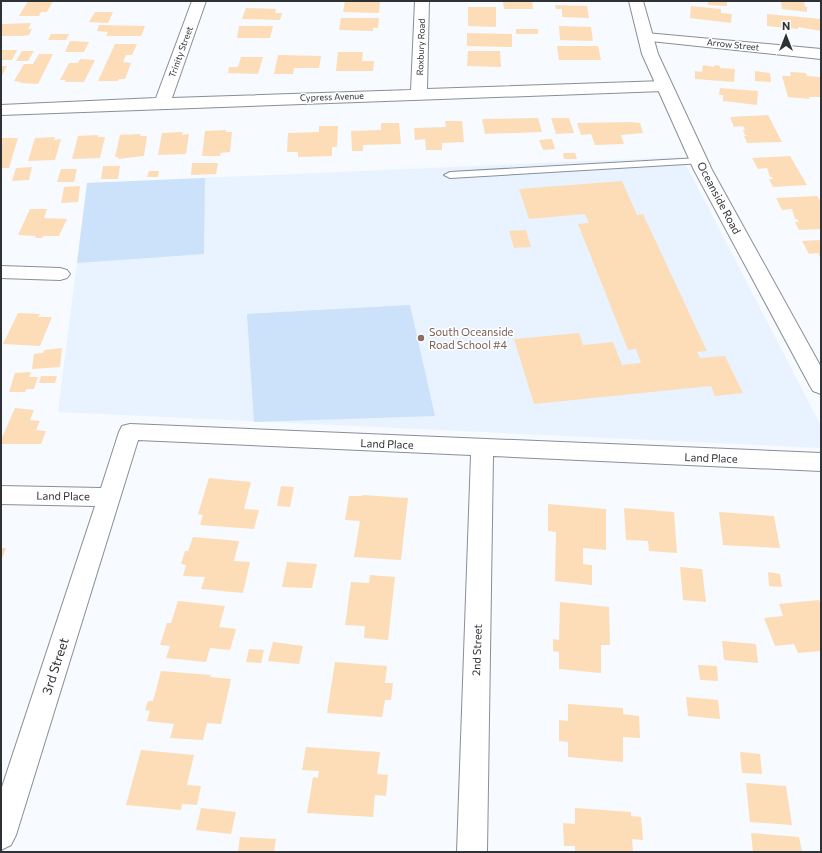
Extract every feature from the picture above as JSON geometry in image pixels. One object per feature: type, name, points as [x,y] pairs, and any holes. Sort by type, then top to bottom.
[{"type":"street","name":"Trinity Street","points":[[162,102],[199,1]]},
{"type":"street","name":"Roxbury Road","points":[[419,94],[422,1]]},
{"type":"street","name":"Oceanside Road","points":[[636,1],[650,54],[699,161],[821,386]]},
{"type":"street","name":"Arrow Street","points":[[646,36],[821,54]]},
{"type":"street","name":"Cypress Avenue","points":[[1,110],[162,102],[664,86]]},
{"type":"street","points":[[1,272],[60,274]]},
{"type":"street","name":"Land Place","points":[[1,495],[110,497],[130,432],[821,462]]},
{"type":"street","name":"2nd Street","points":[[472,852],[482,448]]},
{"type":"street","name":"3rd Street","points":[[1,835],[110,497]]},
{"type":"lane","points":[[450,175],[699,161]]},
{"type":"shaded area","name":"South Oceanside Road School #4","points":[[682,157],[821,426],[821,448],[58,412],[87,183]]},
{"type":"shaded area","points":[[205,178],[204,254],[77,263],[87,183]]},
{"type":"shaded area","points":[[410,305],[435,416],[254,422],[247,314]]},
{"type":"building","points":[[28,1],[53,1],[47,12],[41,12],[39,16],[19,16]]},
{"type":"building","points":[[345,1],[380,1],[379,13],[343,12]]},
{"type":"building","points":[[708,1],[727,2],[727,6],[708,5]]},
{"type":"building","points":[[781,1],[804,1],[805,7],[807,7],[807,12],[782,9]]},
{"type":"building","points":[[503,2],[532,2],[533,9],[504,9]]},
{"type":"building","points":[[555,5],[587,6],[589,18],[562,17],[562,9],[556,9]]},
{"type":"building","points":[[691,6],[721,9],[721,13],[732,14],[731,23],[690,18]]},
{"type":"building","points":[[468,7],[496,7],[496,27],[468,26]]},
{"type":"building","points":[[246,8],[276,9],[275,13],[282,13],[280,20],[242,19]]},
{"type":"building","points":[[95,12],[113,12],[108,23],[89,22]]},
{"type":"building","points":[[767,14],[821,19],[821,31],[798,27],[798,29],[767,26]]},
{"type":"building","points":[[341,18],[379,18],[378,28],[373,28],[373,31],[339,30]]},
{"type":"building","points":[[31,23],[28,29],[32,29],[29,35],[1,36],[2,24]]},
{"type":"building","points":[[99,25],[145,26],[141,36],[106,36],[108,32],[97,31]]},
{"type":"building","points":[[239,26],[273,26],[270,38],[237,38]]},
{"type":"building","points":[[559,26],[591,27],[593,41],[560,40]]},
{"type":"building","points":[[516,29],[538,29],[538,34],[516,34]]},
{"type":"building","points":[[467,33],[512,34],[512,47],[467,46]]},
{"type":"building","points":[[51,34],[69,34],[66,40],[48,40]]},
{"type":"building","points":[[70,41],[89,42],[84,52],[65,52]]},
{"type":"building","points":[[115,44],[137,44],[132,55],[126,55],[123,62],[131,63],[125,79],[119,79],[118,81],[98,81]]},
{"type":"building","points":[[557,46],[598,46],[601,60],[559,60]]},
{"type":"building","points":[[1,50],[17,50],[12,60],[1,60]]},
{"type":"building","points":[[22,51],[34,51],[28,61],[16,61]]},
{"type":"building","points":[[468,51],[500,51],[501,67],[467,66]]},
{"type":"building","points":[[338,52],[363,52],[362,61],[374,61],[373,71],[336,71]]},
{"type":"building","points":[[39,54],[53,54],[38,84],[20,83],[21,82],[14,81],[24,64],[33,64]]},
{"type":"building","points":[[278,55],[321,56],[319,68],[294,68],[293,74],[274,74]]},
{"type":"building","points":[[241,57],[263,57],[258,74],[228,73],[229,67],[238,67]]},
{"type":"building","points":[[80,59],[95,60],[84,82],[65,82],[66,80],[60,80],[69,63],[78,63]]},
{"type":"building","points":[[703,65],[714,67],[715,65],[720,66],[720,68],[735,69],[734,82],[695,79],[695,71],[702,72]]},
{"type":"building","points":[[1,66],[7,66],[1,77]]},
{"type":"building","points":[[755,71],[770,73],[771,82],[755,81]]},
{"type":"building","points":[[790,72],[806,73],[807,76],[820,77],[821,97],[809,97],[810,99],[788,97],[782,76],[791,76]]},
{"type":"building","points":[[720,88],[758,91],[757,105],[723,101],[723,95],[719,95]]},
{"type":"building","points":[[768,115],[782,142],[747,143],[744,136],[749,136],[745,135],[743,126],[734,127],[730,117]]},
{"type":"building","points":[[538,118],[542,132],[485,134],[482,119]]},
{"type":"building","points":[[551,118],[569,118],[574,133],[556,134]]},
{"type":"building","points":[[445,121],[462,121],[464,142],[442,143],[442,150],[426,150],[425,139],[415,140],[414,128],[446,127]]},
{"type":"building","points":[[381,123],[399,123],[401,144],[363,145],[363,151],[352,151],[351,131],[381,130]]},
{"type":"building","points":[[577,123],[640,123],[643,133],[621,135],[624,144],[595,145],[591,134],[581,135]]},
{"type":"building","points":[[319,126],[338,126],[337,147],[332,147],[332,156],[298,157],[298,152],[287,152],[288,133],[319,132]]},
{"type":"building","points":[[226,130],[226,132],[232,132],[230,152],[221,153],[220,156],[202,156],[205,131]]},
{"type":"building","points":[[183,132],[182,135],[189,134],[186,154],[158,155],[162,133]]},
{"type":"building","points":[[141,134],[140,136],[147,136],[144,156],[118,159],[118,157],[115,157],[120,135]]},
{"type":"building","points":[[98,135],[98,137],[105,137],[100,158],[72,159],[78,136]]},
{"type":"building","points":[[55,137],[54,140],[61,139],[55,160],[28,161],[35,138]]},
{"type":"building","points":[[1,138],[18,138],[9,168],[1,168]]},
{"type":"building","points":[[552,139],[555,149],[543,150],[539,140]]},
{"type":"building","points":[[563,153],[575,153],[577,159],[564,159]]},
{"type":"building","points":[[790,156],[807,185],[773,187],[769,179],[773,179],[770,177],[767,168],[758,169],[752,158]]},
{"type":"building","points":[[192,163],[218,163],[216,174],[191,175]]},
{"type":"building","points":[[103,166],[120,166],[118,179],[101,179]]},
{"type":"building","points":[[32,167],[29,180],[12,181],[16,168]]},
{"type":"building","points":[[61,169],[77,169],[74,182],[57,182]]},
{"type":"building","points":[[149,171],[159,171],[158,177],[147,177]]},
{"type":"building","points":[[622,181],[637,215],[643,214],[707,351],[697,352],[700,358],[725,356],[743,393],[715,396],[711,386],[534,404],[514,339],[579,333],[583,345],[613,342],[622,365],[641,363],[636,349],[628,350],[578,224],[589,223],[585,214],[529,219],[519,189]]},
{"type":"building","points":[[80,186],[78,202],[61,203],[64,187]]},
{"type":"building","points":[[817,196],[821,202],[821,229],[799,230],[795,222],[799,222],[795,219],[792,209],[782,210],[776,198]]},
{"type":"building","points":[[30,209],[47,209],[44,218],[67,219],[59,236],[43,236],[42,238],[35,238],[36,236],[18,235]]},
{"type":"building","points":[[526,230],[531,247],[514,248],[509,231]]},
{"type":"building","points":[[821,240],[821,259],[818,253],[809,254],[802,241]]},
{"type":"building","points":[[18,313],[40,314],[38,317],[52,317],[40,346],[3,344]]},
{"type":"building","points":[[62,348],[60,367],[32,369],[34,354],[43,353],[44,350]]},
{"type":"building","points":[[31,372],[29,377],[38,377],[34,389],[26,389],[25,392],[9,392],[15,373]]},
{"type":"building","points":[[41,376],[57,376],[55,383],[39,383]]},
{"type":"building","points":[[15,408],[34,410],[30,420],[40,421],[36,430],[46,431],[41,444],[1,444],[1,440]]},
{"type":"building","points":[[209,478],[251,482],[244,509],[259,510],[254,529],[200,525],[203,515],[198,514]]},
{"type":"building","points":[[281,486],[294,487],[290,507],[277,506]]},
{"type":"building","points":[[363,495],[408,498],[401,560],[354,557],[360,521],[345,520],[349,496]]},
{"type":"building","points":[[548,504],[606,509],[606,550],[583,548],[583,564],[592,565],[592,585],[555,581],[556,532],[548,531]]},
{"type":"building","points":[[624,508],[674,512],[677,553],[649,551],[648,541],[626,540]]},
{"type":"building","points":[[719,512],[774,516],[780,548],[723,545]]},
{"type":"building","points":[[193,537],[239,541],[234,561],[250,562],[243,593],[201,589],[205,577],[183,576],[186,565],[181,564],[185,551],[188,551]]},
{"type":"building","points":[[1,548],[6,548],[1,561]]},
{"type":"building","points":[[287,562],[317,564],[312,588],[282,587]]},
{"type":"building","points":[[680,567],[702,569],[706,602],[683,600]]},
{"type":"building","points":[[768,572],[780,574],[782,587],[769,586]]},
{"type":"building","points":[[370,575],[395,577],[388,640],[364,638],[365,626],[345,625],[351,582],[369,583]]},
{"type":"building","points":[[819,600],[821,606],[821,651],[798,653],[794,644],[775,646],[764,618],[783,616],[779,604]]},
{"type":"building","points":[[178,601],[225,606],[219,627],[236,629],[230,650],[210,648],[206,662],[166,658],[170,646],[160,645],[167,623],[171,623]]},
{"type":"building","points":[[560,602],[609,607],[610,645],[601,645],[601,673],[559,669],[559,652],[553,651],[553,639],[559,640]]},
{"type":"building","points":[[722,641],[756,644],[758,663],[724,660]]},
{"type":"building","points":[[273,642],[303,646],[299,664],[268,661]]},
{"type":"building","points":[[249,649],[264,650],[261,663],[246,662]]},
{"type":"building","points":[[335,662],[387,666],[385,683],[393,683],[391,700],[385,700],[382,717],[327,713]]},
{"type":"building","points":[[698,665],[717,666],[718,681],[700,680]]},
{"type":"building","points":[[161,671],[211,675],[210,677],[231,679],[221,724],[207,723],[203,740],[170,738],[174,724],[147,721],[150,711],[145,710],[148,701],[153,701]]},
{"type":"building","points":[[686,697],[718,700],[720,719],[688,716]]},
{"type":"building","points":[[568,704],[623,708],[623,714],[639,716],[640,738],[623,737],[623,762],[568,757],[568,742],[559,741],[559,720],[568,721]]},
{"type":"building","points":[[306,747],[380,752],[377,774],[388,775],[386,796],[375,795],[373,817],[307,813],[313,777],[318,778],[319,771],[302,770]]},
{"type":"building","points":[[141,750],[194,755],[187,785],[201,786],[197,805],[182,804],[181,810],[126,805]]},
{"type":"building","points":[[740,752],[760,754],[762,774],[742,773]]},
{"type":"building","points":[[746,783],[786,786],[792,825],[750,822]]},
{"type":"building","points":[[201,808],[236,812],[231,834],[196,830]]},
{"type":"building","points":[[575,808],[631,812],[631,816],[641,817],[643,840],[632,839],[633,852],[575,852],[575,846],[564,846],[563,823],[575,824]]},
{"type":"building","points":[[751,833],[799,837],[802,852],[753,852]]},
{"type":"building","points":[[240,837],[276,839],[274,852],[238,852]]},
{"type":"place","name":"South Oceanside Road School #4","points":[[421,338]]}]
